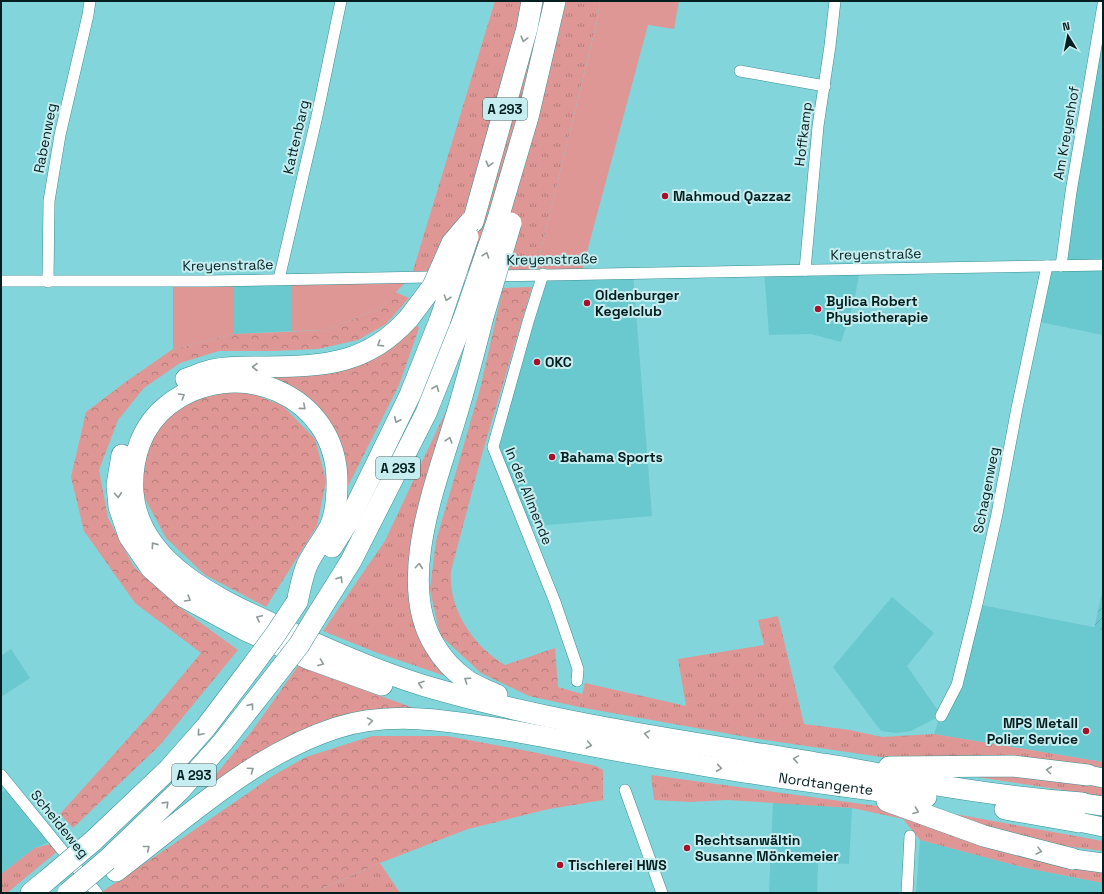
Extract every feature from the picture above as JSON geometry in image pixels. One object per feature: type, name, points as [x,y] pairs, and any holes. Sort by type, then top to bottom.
[{"type":"highway","name":"A 293","points":[[31,893],[93,841],[169,769],[206,727],[276,635],[349,520],[410,395],[440,320],[473,220],[527,28],[532,1]]},
{"type":"highway","name":"A 293","points":[[68,893],[112,866],[223,742],[298,645],[351,561],[473,318],[504,222],[555,1]]},
{"type":"highway","points":[[473,220],[452,244],[432,286],[409,318],[397,332],[360,355],[327,364],[247,367],[213,370],[183,380],[155,399],[139,416],[128,437],[121,458],[117,485],[120,507],[129,536],[151,568],[184,597],[247,631],[307,658],[361,678],[485,719],[550,737]]},
{"type":"highway","points":[[473,318],[471,367],[432,495],[421,542],[418,594],[421,610],[426,629],[434,645],[444,659],[466,680],[511,702],[554,717]]},
{"type":"highway","points":[[297,602],[307,565],[332,522],[337,480],[334,458],[327,438],[318,421],[304,407],[290,396],[274,389],[252,383],[230,382],[208,386],[187,393],[168,406],[152,421],[143,436],[136,453],[132,475],[138,518],[148,537],[161,554],[180,572],[203,589],[238,609],[320,646],[381,671],[423,685],[554,717]]},
{"type":"highway","name":"Nordtangente","points":[[554,717],[685,741],[950,800],[1080,813],[1103,806]]},
{"type":"highway","points":[[88,893],[112,866],[267,759],[302,741],[338,728],[370,721],[399,718],[473,725],[550,737]]},
{"type":"highway","name":"Nordtangente","points":[[550,737],[681,762],[830,774]]},
{"type":"highway","points":[[830,774],[893,768],[1013,766],[1096,776]]},
{"type":"highway","points":[[830,774],[896,803],[984,836],[1073,859],[1103,863]]},
{"type":"highway","name":"Nordtangente","points":[[1080,813],[1103,826]]},
{"type":"street","name":"Rabenweg","points":[[48,282],[49,201],[60,135],[90,1]]},
{"type":"street","name":"Kattenbarg","points":[[279,279],[341,1]]},
{"type":"street","name":"Hoffkamp","points":[[805,270],[818,126],[825,86],[835,1]]},
{"type":"street","name":"Am Kreyenhof","points":[[1061,266],[1071,192],[1103,5]]},
{"type":"street","points":[[740,71],[825,86]]},
{"type":"street","name":"Schagenweg","points":[[941,716],[957,685],[982,582],[1047,266]]},
{"type":"street","name":"Kreyenstraße","points":[[1,282],[1103,266]]},
{"type":"street","name":"In der Allmende","points":[[543,274],[493,447],[555,602],[578,669],[577,681]]},
{"type":"street","name":"Scheideweg","points":[[1,775],[97,893]]},
{"type":"street","points":[[625,790],[662,893]]},
{"type":"street","points":[[906,893],[910,836]]},
{"type":"shaded area","points":[[1103,12],[1103,335],[1035,321],[1047,266],[1060,266]]},
{"type":"shaded area","points":[[860,269],[854,302],[841,342],[811,334],[769,335],[764,270]]},
{"type":"shaded area","points":[[633,273],[652,516],[525,527],[493,447],[543,274]]},
{"type":"shaded area","points":[[292,279],[292,331],[234,334],[234,280]]},
{"type":"shaded area","points":[[1103,588],[1103,631],[1094,629]]},
{"type":"shaded area","points":[[892,597],[934,633],[907,666],[941,715],[957,685],[977,604],[1103,629],[1103,762],[934,734],[940,716],[911,731],[896,733],[881,731],[833,667]]},
{"type":"shaded area","points":[[11,649],[30,678],[1,697],[1,656]]},
{"type":"shaded area","points":[[10,786],[54,840],[35,848],[1,874],[1,793]]},
{"type":"shaded area","points":[[773,802],[852,808],[849,864],[818,863],[817,893],[769,893]]},
{"type":"shaded area","points":[[920,840],[1026,868],[1103,883],[1103,893],[916,893]]},
{"type":"green space","points":[[495,1],[600,1],[597,21],[535,274],[411,277]]},
{"type":"green space","points":[[600,1],[679,1],[674,29],[648,25],[581,274],[535,274],[597,22]]},
{"type":"green space","points":[[411,277],[380,308],[327,330],[292,331],[292,279]]},
{"type":"green space","points":[[234,280],[234,334],[173,349],[173,281]]},
{"type":"green space","points":[[532,287],[482,454],[451,571],[451,585],[458,612],[473,637],[493,657],[505,665],[555,648],[558,687],[582,694],[579,707],[529,696],[481,673],[440,635],[430,590],[436,541],[480,389],[503,288]]},
{"type":"green space","points":[[395,292],[409,298],[386,324],[358,340],[318,349],[219,351],[180,363],[144,388],[118,420],[99,470],[108,518],[134,567],[175,604],[238,650],[160,745],[73,828],[60,814],[151,713],[201,653],[135,603],[84,531],[71,477],[86,412],[173,349],[234,334],[327,330],[380,308]]},
{"type":"green space","points":[[417,325],[419,328],[399,385],[345,492],[340,447],[326,415],[301,392],[264,373],[310,374],[350,369],[385,350]]},
{"type":"green space","points":[[460,381],[411,578],[457,680],[375,652],[323,631],[385,541]]},
{"type":"green space","points":[[246,391],[283,406],[315,439],[326,481],[317,526],[266,607],[205,575],[166,538],[142,493],[141,453],[163,418],[200,395]]},
{"type":"green space","points":[[778,616],[804,724],[850,730],[882,737],[934,734],[1103,762],[1103,769],[888,758],[752,738],[579,707],[585,683],[686,706],[678,659],[764,645],[758,620]]},
{"type":"green space","points":[[298,666],[422,711],[350,716],[193,802],[252,731]]},
{"type":"green space","points":[[372,736],[447,736],[533,752],[596,766],[603,770],[603,800],[549,809],[468,829],[380,863],[312,893],[105,893],[103,891],[274,775],[306,757]]},
{"type":"green space","points":[[936,771],[1014,771],[1103,784],[1103,796]]},
{"type":"green space","points":[[651,775],[877,806],[906,814],[1047,862],[1103,873],[1103,883],[1026,868],[920,840],[903,819],[852,808],[727,800],[690,802],[654,800]]},
{"type":"green space","points":[[944,812],[1103,841],[1103,851],[1033,842]]},
{"type":"green space","points":[[50,844],[59,850],[7,893],[1,893],[1,874],[35,848]]},
{"type":"green space","points":[[380,863],[400,893],[312,893]]},
{"type":"place","name":"Mahmoud Qazzaz","points":[[665,196]]},
{"type":"place","name":"Oldenburger Kegelclub","points":[[587,303]]},
{"type":"place","name":"Bylica Robert Physiotherapie","points":[[818,309]]},
{"type":"place","name":"OKC","points":[[537,362]]},
{"type":"place","name":"Bahama Sports","points":[[552,457]]},
{"type":"place","name":"MPS Metall Polier Service","points":[[1086,731]]},
{"type":"place","name":"Rechtsanwältin Susanne Mönkemeier","points":[[687,848]]},
{"type":"place","name":"Tischlerei HWS","points":[[560,865]]}]
